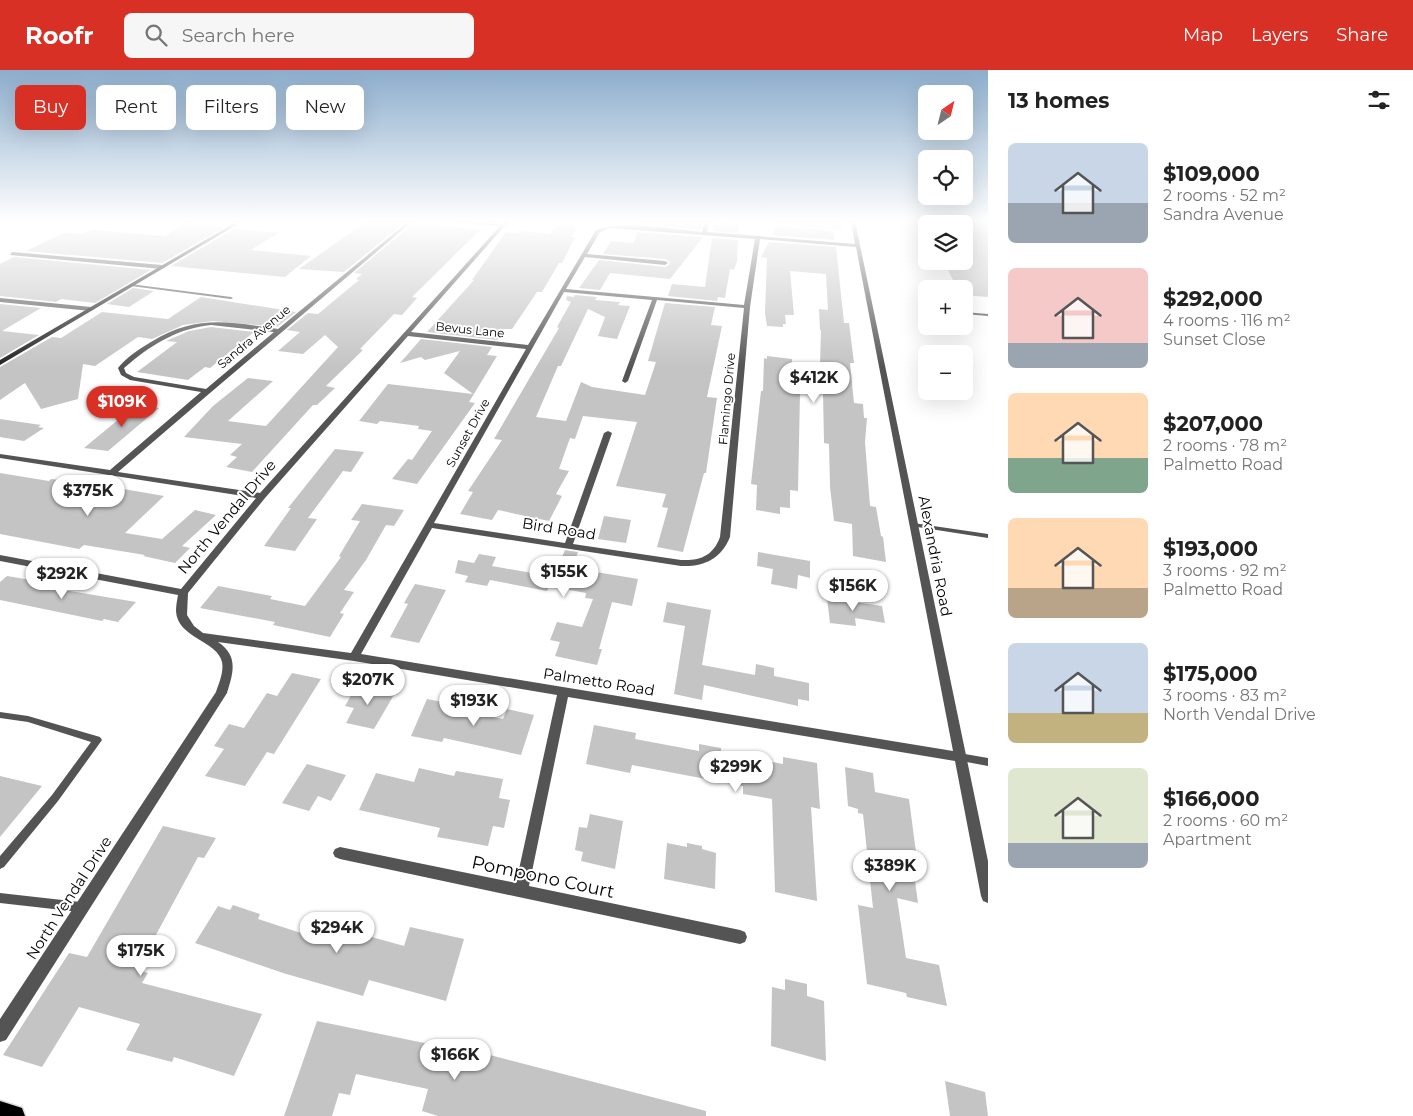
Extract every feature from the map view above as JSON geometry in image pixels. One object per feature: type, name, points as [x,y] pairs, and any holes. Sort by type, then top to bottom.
[{"type":"main road","points":[[0,1112],[14,1116]]},
{"type":"street","points":[[0,363],[157,270]]},
{"type":"street","name":"Sandra Avenue","points":[[113,472],[352,270]]},
{"type":"street","name":"North Vendal Drive","points":[[0,1034],[80,907],[220,693],[228,676],[226,658],[221,650],[182,618],[180,605],[183,593],[262,496],[464,270]]},
{"type":"street","name":"Sunset Drive","points":[[354,657],[574,270]]},
{"type":"street","name":"Flamingo Drive","points":[[712,558],[720,549],[725,536],[747,307],[753,270]]},
{"type":"street","name":"Alexandria Road","points":[[864,270],[988,896]]},
{"type":"street","points":[[562,290],[747,307]]},
{"type":"street","points":[[625,381],[655,299]]},
{"type":"street","points":[[0,300],[91,309]]},
{"type":"street","points":[[207,391],[132,379],[123,374],[121,368],[165,335],[186,326],[208,323],[279,331]]},
{"type":"street","name":"Bevus Lane","points":[[408,334],[529,347]]},
{"type":"street","points":[[568,546],[608,434]]},
{"type":"street","points":[[0,456],[262,496]]},
{"type":"street","name":"Bird Road","points":[[429,525],[689,564],[712,558]]},
{"type":"street","points":[[0,558],[183,593]]},
{"type":"street","name":"Palmetto Road","points":[[203,636],[354,657],[959,756]]},
{"type":"street","points":[[522,892],[563,692]]},
{"type":"street","name":"Pompono Court","points":[[340,853],[740,937]]},
{"type":"lane","points":[[131,285],[231,298]]},
{"type":"lane","points":[[973,314],[988,315]]},
{"type":"lane","points":[[913,525],[988,536]]},
{"type":"lane","points":[[0,715],[28,719],[97,740],[55,798],[0,864]]},
{"type":"lane","points":[[959,756],[988,762]]},
{"type":"lane","points":[[0,898],[80,907]]},
{"type":"building","points":[[0,270],[151,270],[95,303],[61,299],[56,302],[0,296]]},
{"type":"building","points":[[211,270],[294,270],[285,277]]},
{"type":"building","points":[[311,270],[347,270],[344,272]]},
{"type":"building","points":[[358,270],[440,270],[412,297],[417,298],[402,315],[394,314],[360,349],[363,350],[326,386],[335,388],[317,405],[313,405],[252,472],[226,467],[237,457],[230,455],[242,444],[184,437],[213,406],[248,378],[273,381],[228,421],[266,426],[338,347],[325,335],[303,354],[278,351],[300,332],[287,330],[308,313],[318,314],[359,280],[356,279],[362,274],[354,273]]},
{"type":"building","points":[[479,270],[555,270],[542,292],[537,292],[512,329],[504,329],[497,340],[427,332],[474,280],[472,280]]},
{"type":"building","points":[[592,270],[677,270],[670,279],[610,273],[600,290],[579,288]]},
{"type":"building","points":[[707,270],[730,270],[725,298],[718,297],[717,301],[668,296],[672,284],[705,287]]},
{"type":"building","points":[[767,270],[838,270],[844,323],[849,323],[854,363],[850,363],[854,403],[863,404],[864,418],[867,418],[865,442],[870,506],[876,507],[881,536],[883,537],[886,562],[853,556],[852,524],[834,521],[830,487],[829,444],[824,443],[823,393],[800,393],[798,491],[790,490],[790,508],[780,507],[780,514],[756,510],[757,485],[751,484],[761,391],[763,391],[764,358],[767,359],[767,356],[792,359],[792,363],[820,366],[821,330],[819,309],[828,310],[826,274],[790,271],[794,315],[785,315],[786,324],[783,324],[783,327],[767,326],[765,313]]},
{"type":"building","points":[[948,270],[988,270],[988,297],[973,296],[973,280],[953,280]]},
{"type":"building","points":[[133,288],[154,291],[129,307],[107,304]]},
{"type":"building","points":[[575,295],[597,297],[595,300],[620,302],[618,305],[630,306],[617,339],[598,336],[605,317],[588,309],[561,366],[558,366],[536,417],[566,421],[581,382],[592,387],[645,395],[656,362],[648,361],[665,303],[715,307],[711,325],[722,326],[707,397],[717,398],[706,473],[704,473],[683,552],[657,547],[668,508],[662,507],[666,494],[616,486],[637,422],[583,416],[575,439],[570,438],[559,469],[569,471],[556,494],[562,496],[549,521],[498,510],[492,520],[460,514],[473,492],[468,491],[502,440],[494,439],[559,328],[557,327],[571,302],[566,300],[567,296],[574,297]]},
{"type":"building","points":[[201,297],[296,312],[277,327],[213,321],[183,325],[152,339],[138,337],[95,366],[83,364],[78,399],[41,409],[25,383],[0,400],[0,367],[52,337],[61,338],[102,312],[168,319]]},
{"type":"building","points":[[0,304],[41,308],[2,331],[39,335],[0,358]]},
{"type":"building","points":[[211,327],[254,332],[210,368],[205,367],[188,380],[137,372],[177,342],[166,341],[189,331]]},
{"type":"building","points":[[421,339],[492,347],[487,355],[497,356],[469,402],[475,403],[417,484],[392,479],[408,459],[412,460],[432,431],[418,429],[419,426],[380,421],[377,424],[359,421],[388,384],[473,394],[444,373],[460,351],[425,360],[421,357],[400,363]]},
{"type":"building","points":[[136,405],[159,408],[108,451],[84,448]]},
{"type":"building","points":[[0,419],[41,425],[38,427],[44,428],[24,441],[0,437]]},
{"type":"building","points":[[335,449],[364,452],[351,472],[343,471],[308,518],[317,519],[295,551],[264,546],[291,508],[288,508]]},
{"type":"building","points":[[0,473],[49,481],[51,479],[89,483],[164,496],[125,533],[162,539],[195,510],[216,515],[182,546],[190,548],[175,563],[143,556],[145,555],[84,545],[79,549],[0,534]]},
{"type":"building","points":[[362,504],[404,510],[394,526],[386,525],[366,560],[344,590],[354,592],[340,613],[344,614],[330,637],[273,625],[275,622],[200,608],[218,586],[272,596],[270,599],[305,606],[341,557],[339,556],[360,521],[351,520]]},
{"type":"building","points":[[604,516],[631,520],[626,543],[598,539]]},
{"type":"building","points":[[565,550],[578,552],[572,568],[638,579],[632,606],[612,602],[599,649],[602,649],[597,665],[555,656],[560,642],[550,640],[557,622],[582,627],[593,599],[585,598],[586,593],[549,586],[547,591],[490,580],[487,586],[465,582],[468,576],[455,573],[458,560],[474,563],[479,554],[496,557],[492,566],[532,573],[536,562],[559,564]]},
{"type":"building","points":[[758,552],[810,561],[810,578],[798,575],[797,589],[771,584],[773,569],[757,566]]},
{"type":"building","points":[[7,576],[68,586],[64,590],[136,602],[118,622],[104,619],[102,621],[0,600],[0,582]]},
{"type":"building","points":[[415,584],[446,590],[419,643],[390,637],[408,604],[404,603]]},
{"type":"building","points":[[827,598],[882,606],[885,623],[855,618],[856,626],[830,623]]},
{"type":"building","points":[[667,602],[711,610],[702,665],[755,675],[756,664],[774,668],[774,676],[809,683],[809,701],[798,699],[798,706],[704,685],[702,700],[674,694],[685,626],[663,622]]},
{"type":"building","points":[[292,673],[321,679],[274,754],[267,752],[245,786],[205,776],[224,749],[214,746],[229,724],[244,728],[267,693],[277,696]]},
{"type":"building","points":[[357,685],[395,693],[374,729],[346,723],[354,708],[345,706]]},
{"type":"building","points":[[427,699],[457,705],[455,709],[503,719],[507,709],[534,715],[521,755],[444,738],[442,742],[411,736]]},
{"type":"building","points":[[594,725],[636,733],[635,739],[699,751],[699,744],[721,748],[721,752],[783,764],[783,757],[817,763],[820,809],[811,807],[817,901],[775,892],[772,799],[743,794],[743,786],[632,765],[630,773],[586,764]]},
{"type":"building","points":[[307,764],[346,775],[331,801],[318,796],[309,811],[282,803]]},
{"type":"building","points":[[845,767],[873,773],[875,792],[909,799],[917,860],[912,859],[918,903],[897,898],[906,958],[939,965],[947,1006],[907,997],[906,993],[867,984],[858,905],[873,908],[863,814],[858,813],[858,809],[848,806]]},
{"type":"building","points":[[419,768],[454,776],[456,771],[503,779],[499,798],[510,800],[504,828],[493,826],[488,846],[437,837],[440,828],[359,810],[376,773],[414,782]]},
{"type":"building","points":[[0,776],[42,786],[0,837]]},
{"type":"building","points":[[590,814],[623,821],[615,869],[581,861],[583,852],[575,850],[579,827],[587,828]]},
{"type":"building","points":[[163,826],[216,838],[204,858],[198,857],[137,970],[148,973],[142,983],[262,1014],[234,1076],[174,1057],[172,1062],[126,1050],[140,1024],[79,1007],[42,1067],[3,1055],[69,953],[87,957]]},
{"type":"building","points":[[667,843],[687,847],[687,843],[702,846],[702,849],[716,853],[715,889],[664,879]]},
{"type":"building","points":[[233,905],[260,914],[258,919],[304,934],[311,920],[404,946],[410,927],[464,939],[446,1001],[369,980],[363,996],[283,973],[195,943],[218,906],[230,910]]},
{"type":"building","points":[[785,979],[807,984],[807,996],[824,1001],[826,1061],[771,1046],[772,987],[785,990]]},
{"type":"building","points":[[317,1021],[439,1046],[440,1042],[706,1111],[706,1116],[438,1116],[422,1111],[428,1089],[356,1074],[350,1095],[339,1093],[332,1116],[284,1116]]},
{"type":"building","points":[[945,1081],[985,1092],[988,1116],[950,1116]]}]
